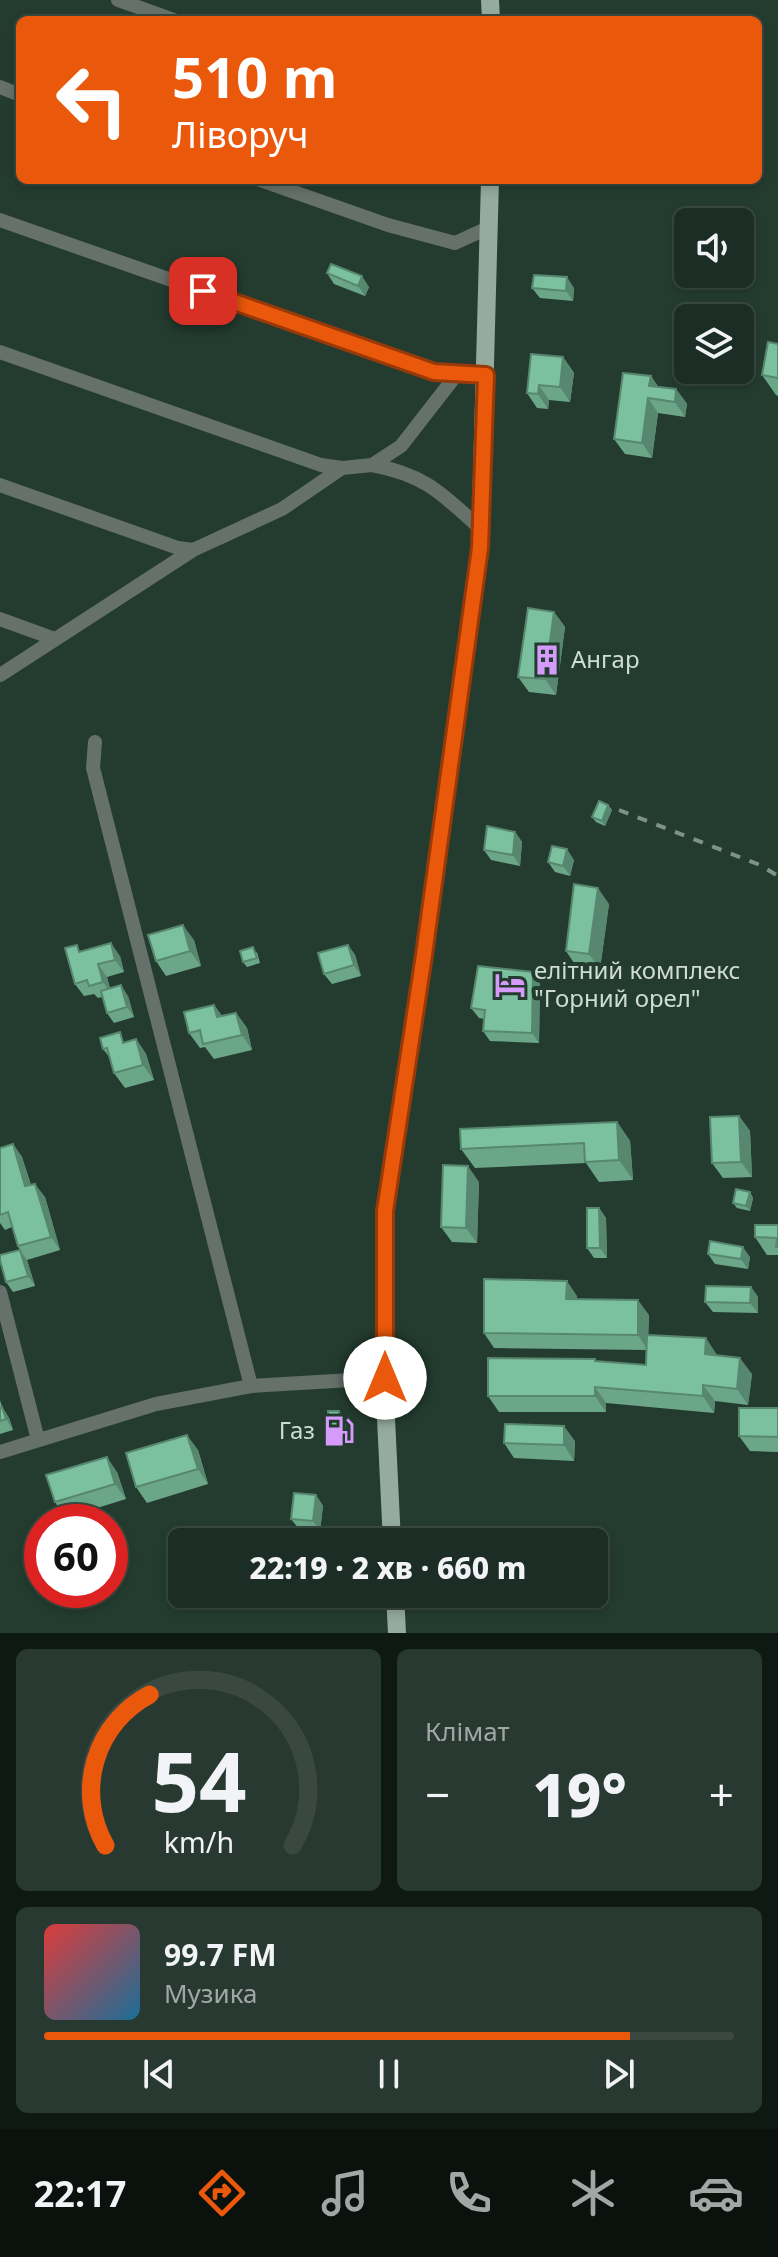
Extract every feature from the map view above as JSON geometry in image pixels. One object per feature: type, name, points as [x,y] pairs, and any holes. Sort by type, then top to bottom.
[{"type":"main road","points":[[391,1528],[385,1378],[385,1211],[428,924],[481,529],[490,184]]},
{"type":"main road","points":[[396,1608],[397,1633]]},
{"type":"street","points":[[118,0],[163,16]]},
{"type":"street","points":[[271,184],[388,225],[455,243],[490,227]]},
{"type":"street","points":[[0,220],[434,372],[486,375]]},
{"type":"street","points":[[0,352],[321,465],[342,468],[372,465],[399,470],[420,478],[439,491],[481,529]]},
{"type":"street","points":[[372,465],[401,446],[457,374]]},
{"type":"street","points":[[0,675],[193,550],[282,509],[342,468]]},
{"type":"street","points":[[0,485],[178,548],[193,550]]},
{"type":"street","points":[[0,619],[55,639]]},
{"type":"street","points":[[95,742],[93,768],[251,1386]]},
{"type":"street","points":[[0,1292],[38,1440]]},
{"type":"street","points":[[0,1452],[156,1404],[251,1386],[385,1378]]},
{"type":"building","points":[[331,264],[362,276],[358,286],[327,273]]},
{"type":"building","points":[[534,275],[567,277],[566,291],[532,288]]},
{"type":"building","points":[[768,342],[778,344],[778,378],[762,375]]},
{"type":"building","points":[[531,354],[563,357],[560,387],[539,385],[538,394],[527,393]]},
{"type":"building","points":[[623,373],[651,376],[649,386],[676,389],[675,402],[648,398],[642,443],[614,439]]},
{"type":"building","points":[[528,608],[554,612],[545,679],[518,677]]},
{"type":"building","points":[[599,801],[608,805],[602,821],[592,817]]},
{"type":"building","points":[[487,826],[515,832],[513,855],[484,850]]},
{"type":"building","points":[[552,846],[567,849],[563,866],[548,862]]},
{"type":"building","points":[[574,884],[598,888],[589,954],[566,951]]},
{"type":"building","points":[[183,925],[190,951],[156,961],[148,935]]},
{"type":"building","points":[[111,943],[115,960],[98,964],[103,982],[89,986],[87,980],[75,984],[65,948],[77,945],[79,952]]},
{"type":"building","points":[[348,945],[354,965],[324,974],[318,953]]},
{"type":"building","points":[[253,947],[257,958],[243,962],[240,951]]},
{"type":"building","points":[[478,966],[533,972],[532,1033],[483,1031],[485,1010],[471,1008]]},
{"type":"building","points":[[121,985],[127,1007],[107,1013],[101,991]]},
{"type":"building","points":[[214,1005],[217,1017],[236,1013],[242,1035],[203,1044],[200,1030],[189,1033],[184,1012]]},
{"type":"building","points":[[120,1032],[123,1043],[136,1039],[143,1065],[114,1073],[107,1048],[103,1049],[100,1038]]},
{"type":"building","points":[[739,1116],[741,1162],[712,1163],[710,1117]]},
{"type":"building","points":[[617,1122],[619,1160],[585,1162],[584,1143],[461,1149],[460,1129]]},
{"type":"building","points":[[13,1144],[25,1186],[35,1184],[51,1237],[18,1246],[8,1212],[0,1215],[0,1148]]},
{"type":"building","points":[[443,1165],[468,1166],[466,1228],[441,1227]]},
{"type":"building","points":[[736,1189],[750,1192],[746,1206],[733,1203]]},
{"type":"building","points":[[587,1208],[599,1208],[600,1248],[587,1248]]},
{"type":"building","points":[[755,1225],[778,1225],[778,1247],[777,1238],[755,1237]]},
{"type":"building","points":[[710,1241],[743,1247],[741,1259],[708,1254]]},
{"type":"building","points":[[20,1250],[28,1276],[6,1282],[0,1255]]},
{"type":"building","points":[[484,1279],[567,1281],[566,1299],[638,1300],[638,1335],[484,1333]]},
{"type":"building","points":[[706,1286],[751,1287],[750,1303],[705,1302]]},
{"type":"building","points":[[647,1335],[706,1338],[705,1354],[740,1358],[737,1389],[703,1385],[703,1396],[595,1387],[595,1396],[488,1396],[488,1358],[595,1359],[646,1365]]},
{"type":"building","points":[[0,1408],[6,1419],[0,1421]]},
{"type":"building","points":[[739,1408],[778,1408],[778,1437],[739,1436]]},
{"type":"building","points":[[328,1411],[339,1411],[339,1429],[328,1428]]},
{"type":"building","points":[[505,1424],[564,1426],[564,1445],[504,1443]]},
{"type":"building","points":[[187,1435],[198,1469],[136,1487],[126,1453]]},
{"type":"building","points":[[107,1457],[115,1484],[55,1502],[46,1475]]},
{"type":"building","points":[[294,1493],[316,1495],[313,1521],[291,1519]]},
{"type":"railway","points":[[619,810],[760,865],[778,876]]},
{"type":"place","name":"Ангар","points":[[547,660]]},
{"type":"place","name":"елітний комплекс \"Горний орел\"","points":[[510,985]]},
{"type":"place","name":"Газ","points":[[339,1431]]},
{"type":"route","points":[[203,291],[434,372],[486,375],[480,548],[385,1211],[385,1378]]}]
